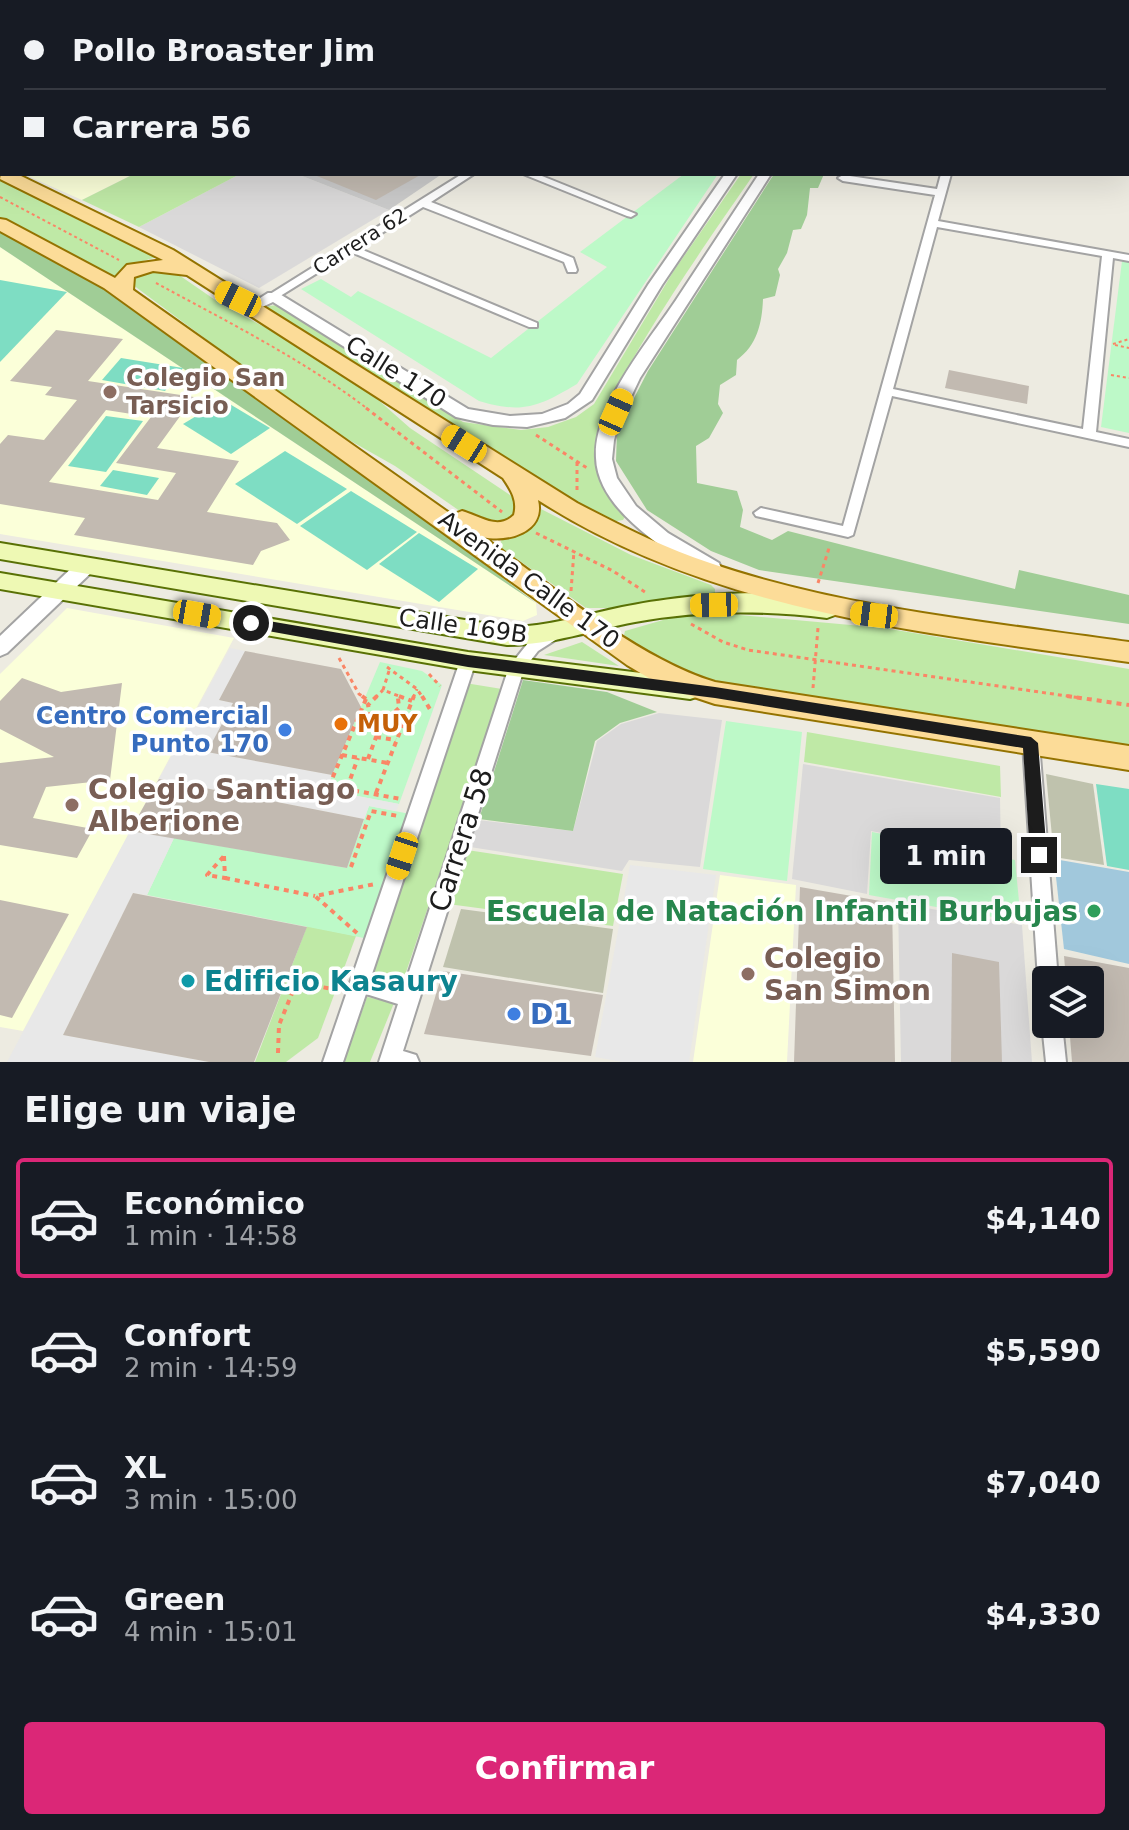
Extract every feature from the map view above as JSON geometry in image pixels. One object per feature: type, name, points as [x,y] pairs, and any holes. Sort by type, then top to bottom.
[{"type":"main road","points":[[10,176],[157,249],[510,472],[635,545],[728,578],[805,598],[928,622],[1129,652]]},
{"type":"main road","name":"Avenida Calle 170","points":[[0,224],[83,267],[123,292],[658,672],[715,693],[1129,758]]},
{"type":"main road","points":[[123,292],[121,284],[125,276],[143,266],[163,264],[244,303]]},
{"type":"main road","points":[[343,447],[414,486],[468,523],[493,531],[508,530],[528,517],[529,501],[510,472]]},
{"type":"main road","name":"Calle 169B","points":[[0,551],[507,636],[555,633],[589,623],[697,605],[761,604],[820,608],[928,622]]},
{"type":"main road","name":"Calle 169B","points":[[0,581],[468,661],[715,693]]},
{"type":"street","name":"Carrera 62","points":[[244,303],[273,296],[466,176]]},
{"type":"street","points":[[533,176],[631,214]]},
{"type":"street","name":"Calle 170","points":[[273,296],[462,413],[528,426],[577,406],[586,397],[655,285],[730,176]]},
{"type":"street","points":[[728,578],[649,527],[621,499],[604,460],[607,434],[626,390],[764,176]]},
{"type":"street","points":[[761,513],[841,531],[887,391],[945,176]]},
{"type":"street","points":[[843,178],[941,193]]},
{"type":"street","points":[[423,203],[569,260],[572,270]]},
{"type":"street","points":[[933,223],[1129,258]]},
{"type":"street","points":[[350,248],[533,325]]},
{"type":"street","points":[[1089,434],[1108,255]]},
{"type":"street","points":[[887,391],[1129,443]]},
{"type":"street","points":[[0,648],[87,565]]},
{"type":"street","name":"Carrera 58","points":[[396,1061],[409,998],[517,667],[533,647],[555,633]]},
{"type":"street","name":"Carrera 58","points":[[333,1062],[468,661]]},
{"type":"street","points":[[1031,743],[1047,966]]},
{"type":"street","points":[[360,983],[409,998]]},
{"type":"street","points":[[1053,1038],[1056,1062]]},
{"type":"path","points":[[1129,339],[1112,344],[1129,348]]},
{"type":"path","points":[[1108,374],[1129,378]]},
{"type":"path","points":[[528,426],[596,474]]},
{"type":"path","points":[[577,461],[577,503]]},
{"type":"path","points":[[818,584],[841,531]]},
{"type":"path","points":[[571,593],[574,551]]},
{"type":"path","points":[[812,708],[820,608]]},
{"type":"path","points":[[336,651],[359,694],[368,701]]},
{"type":"path","points":[[376,795],[417,689],[389,670],[379,659]]},
{"type":"path","points":[[389,670],[383,690],[368,701],[329,786],[405,800]]},
{"type":"path","points":[[383,690],[412,701]]},
{"type":"path","points":[[368,701],[367,711],[370,715],[383,718],[395,714],[399,708],[398,698]]},
{"type":"path","points":[[367,760],[383,718]]},
{"type":"path","points":[[376,737],[396,740]]},
{"type":"path","points":[[342,755],[388,763]]},
{"type":"path","points":[[346,789],[358,758]]},
{"type":"path","points":[[351,867],[371,811],[399,816]]},
{"type":"path","points":[[225,878],[224,856],[207,875],[315,896],[375,884]]},
{"type":"path","points":[[315,896],[358,933]]},
{"type":"path","points":[[278,1053],[279,1025],[294,982],[302,969]]},
{"type":"path","points":[[294,982],[338,990]]},
{"type":"shaded area","points":[[28,176],[130,176],[82,200]]},
{"type":"shaded area","points":[[236,176],[302,176],[389,210],[259,288],[139,227]]},
{"type":"shaded area","points":[[302,176],[439,176],[389,210]]},
{"type":"shaded area","name":"Colegio San Tarsicio","points":[[0,247],[536,603],[537,615],[523,621],[0,534]]},
{"type":"shaded area","name":"Colegio Santiago Alberione","points":[[67,608],[234,638],[23,1031],[0,1027],[0,674]]},
{"type":"shaded area","points":[[230,648],[245,651],[219,700],[233,703],[208,752],[332,775],[326,790],[399,804],[396,811],[369,806],[364,819],[159,779]]},
{"type":"shaded area","points":[[659,713],[722,720],[700,867],[629,860],[622,871],[470,847],[478,820],[573,831],[597,741],[621,724]]},
{"type":"shaded area","points":[[803,764],[1000,798],[1001,855],[871,831],[867,894],[792,879]]},
{"type":"shaded area","points":[[1046,774],[1093,784],[1104,865],[1054,857]]},
{"type":"shaded area","points":[[130,831],[174,838],[147,895],[133,893],[63,1035],[209,1062],[7,1062]]},
{"type":"shaded area","points":[[630,865],[716,875],[689,1062],[623,1062],[595,1057]]},
{"type":"shaded area","name":"Colegio San Simon","points":[[720,875],[796,885],[787,1062],[693,1062]]},
{"type":"shaded area","points":[[898,903],[1022,925],[1032,1062],[901,1062]]},
{"type":"shaded area","points":[[461,909],[613,929],[603,993],[443,967]]},
{"type":"green space","points":[[130,176],[236,176],[139,227],[82,200]]},
{"type":"green space","points":[[681,176],[717,176],[577,384],[530,406],[507,407],[479,401],[301,289],[321,279],[351,297],[358,291],[491,358],[607,267],[580,252]]},
{"type":"green space","points":[[740,176],[753,176],[637,352],[602,423],[601,453],[627,513],[623,520],[605,523],[267,310],[268,306],[278,305],[463,422],[521,430],[548,427],[576,417],[594,404],[673,272]]},
{"type":"green space","points":[[773,176],[823,176],[818,188],[810,188],[807,215],[801,229],[793,230],[787,253],[778,269],[780,275],[775,296],[763,299],[760,325],[754,341],[737,360],[736,375],[720,385],[718,404],[723,413],[709,438],[696,446],[697,483],[737,491],[743,510],[740,527],[772,540],[788,531],[1015,589],[1019,570],[1129,595],[1129,624],[759,570],[711,551],[647,510],[616,461],[617,431],[648,371]]},
{"type":"green space","points":[[0,178],[157,257],[136,263],[114,278],[0,219]]},
{"type":"green space","points":[[0,228],[54,255],[308,431],[536,603],[0,247]]},
{"type":"green space","points":[[1122,261],[1129,262],[1129,433],[1101,427]]},
{"type":"green space","points":[[147,269],[176,273],[221,304],[276,333],[376,398],[410,428],[513,497],[518,508],[513,517],[499,525],[467,516],[395,466],[319,423],[133,285],[134,276]]},
{"type":"green space","points":[[0,280],[67,292],[0,362]]},
{"type":"green space","points":[[121,358],[183,368],[165,391],[102,380]]},
{"type":"green space","points":[[223,400],[270,428],[231,454],[183,424]]},
{"type":"green space","points":[[106,416],[143,421],[106,472],[68,466]]},
{"type":"green space","points":[[285,451],[347,489],[297,524],[235,484]]},
{"type":"green space","points":[[113,470],[159,478],[147,495],[100,486]]},
{"type":"green space","points":[[351,491],[417,532],[367,570],[300,526]]},
{"type":"green space","points":[[541,509],[631,555],[711,585],[715,594],[708,598],[635,608],[586,608],[499,546],[502,539],[516,536],[526,529]]},
{"type":"green space","points":[[419,533],[478,569],[439,602],[379,564]]},
{"type":"green space","points":[[718,613],[884,628],[1129,669],[1129,750],[712,681],[652,656],[624,635],[625,631],[670,618]]},
{"type":"green space","points":[[582,642],[619,666],[544,655]]},
{"type":"green space","points":[[380,662],[422,671],[442,685],[399,804],[326,790]]},
{"type":"green space","points":[[523,680],[607,692],[657,712],[620,723],[595,741],[573,831],[479,819]]},
{"type":"green space","points":[[465,683],[502,689],[402,984],[372,976],[389,911]]},
{"type":"green space","points":[[726,721],[802,732],[787,881],[703,869]]},
{"type":"green space","points":[[807,732],[1000,766],[1001,797],[804,762]]},
{"type":"green space","points":[[1096,784],[1129,789],[1129,870],[1107,866]]},
{"type":"green space","points":[[369,806],[410,814],[374,940],[147,895],[174,838],[347,868]]},
{"type":"green space","points":[[872,832],[1015,860],[1021,922],[869,895]]},
{"type":"green space","points":[[467,850],[623,874],[613,926],[448,904]]},
{"type":"green space","points":[[307,926],[356,936],[318,1038],[286,1062],[255,1062]]},
{"type":"green space","points":[[367,997],[394,1003],[370,1062],[344,1062]]},
{"type":"water","name":"Escuela de Natación Infantil Burbujas","points":[[1054,859],[1129,872],[1129,964],[1064,949]]},
{"type":"building","points":[[317,176],[418,176],[376,200]]},
{"type":"building","points":[[56,330],[123,339],[88,381],[194,397],[157,448],[239,461],[207,512],[277,523],[290,540],[261,551],[253,565],[74,535],[85,518],[0,504],[0,444],[8,435],[44,440],[77,400],[45,395],[52,387],[10,381]],"holes":[[[106,410],[151,417],[116,463],[176,473],[158,500],[49,482]]]},
{"type":"building","points":[[949,370],[1029,386],[1027,404],[945,388]]},
{"type":"building","name":"Centro Comercial Punto 170","points":[[245,651],[341,669],[361,707],[332,775],[207,752],[233,703],[219,700]]},
{"type":"building","points":[[22,678],[61,692],[122,683],[110,780],[46,787],[33,818],[93,829],[77,858],[0,845],[0,763],[54,757],[0,729],[0,701]]},
{"type":"building","name":"Centro Comercial Punto 170","points":[[159,779],[364,819],[347,868],[130,831]]},
{"type":"building","points":[[800,887],[892,903],[895,1062],[794,1062]]},
{"type":"building","name":"Edificio Kasaury","points":[[133,893],[307,927],[254,1062],[209,1062],[63,1035]]},
{"type":"building","points":[[0,900],[69,914],[12,1018],[0,1015]]},
{"type":"building","points":[[952,953],[999,962],[1002,1062],[951,1062]]},
{"type":"building","points":[[1064,956],[1129,968],[1129,1062],[1072,1062],[1070,1038],[1104,1038],[1104,966],[1065,966]]},
{"type":"building","name":"D1","points":[[443,971],[603,995],[591,1056],[424,1034]]},
{"type":"place","name":"Colegio San Tarsicio","points":[[110,392]]},
{"type":"place","name":"MUY","points":[[341,724]]},
{"type":"place","name":"Centro Comercial Punto 170","points":[[285,730]]},
{"type":"place","name":"Colegio Santiago Alberione","points":[[72,805]]},
{"type":"place","name":"Escuela de Natación Infantil Burbujas","points":[[1094,911]]},
{"type":"place","name":"Colegio San Simon","points":[[748,974]]},
{"type":"place","name":"Edificio Kasaury","points":[[188,981]]},
{"type":"place","name":"D1","points":[[514,1014]]},
{"type":"route","points":[[251,623],[468,661],[715,693],[1031,743],[1039,855]]}]
